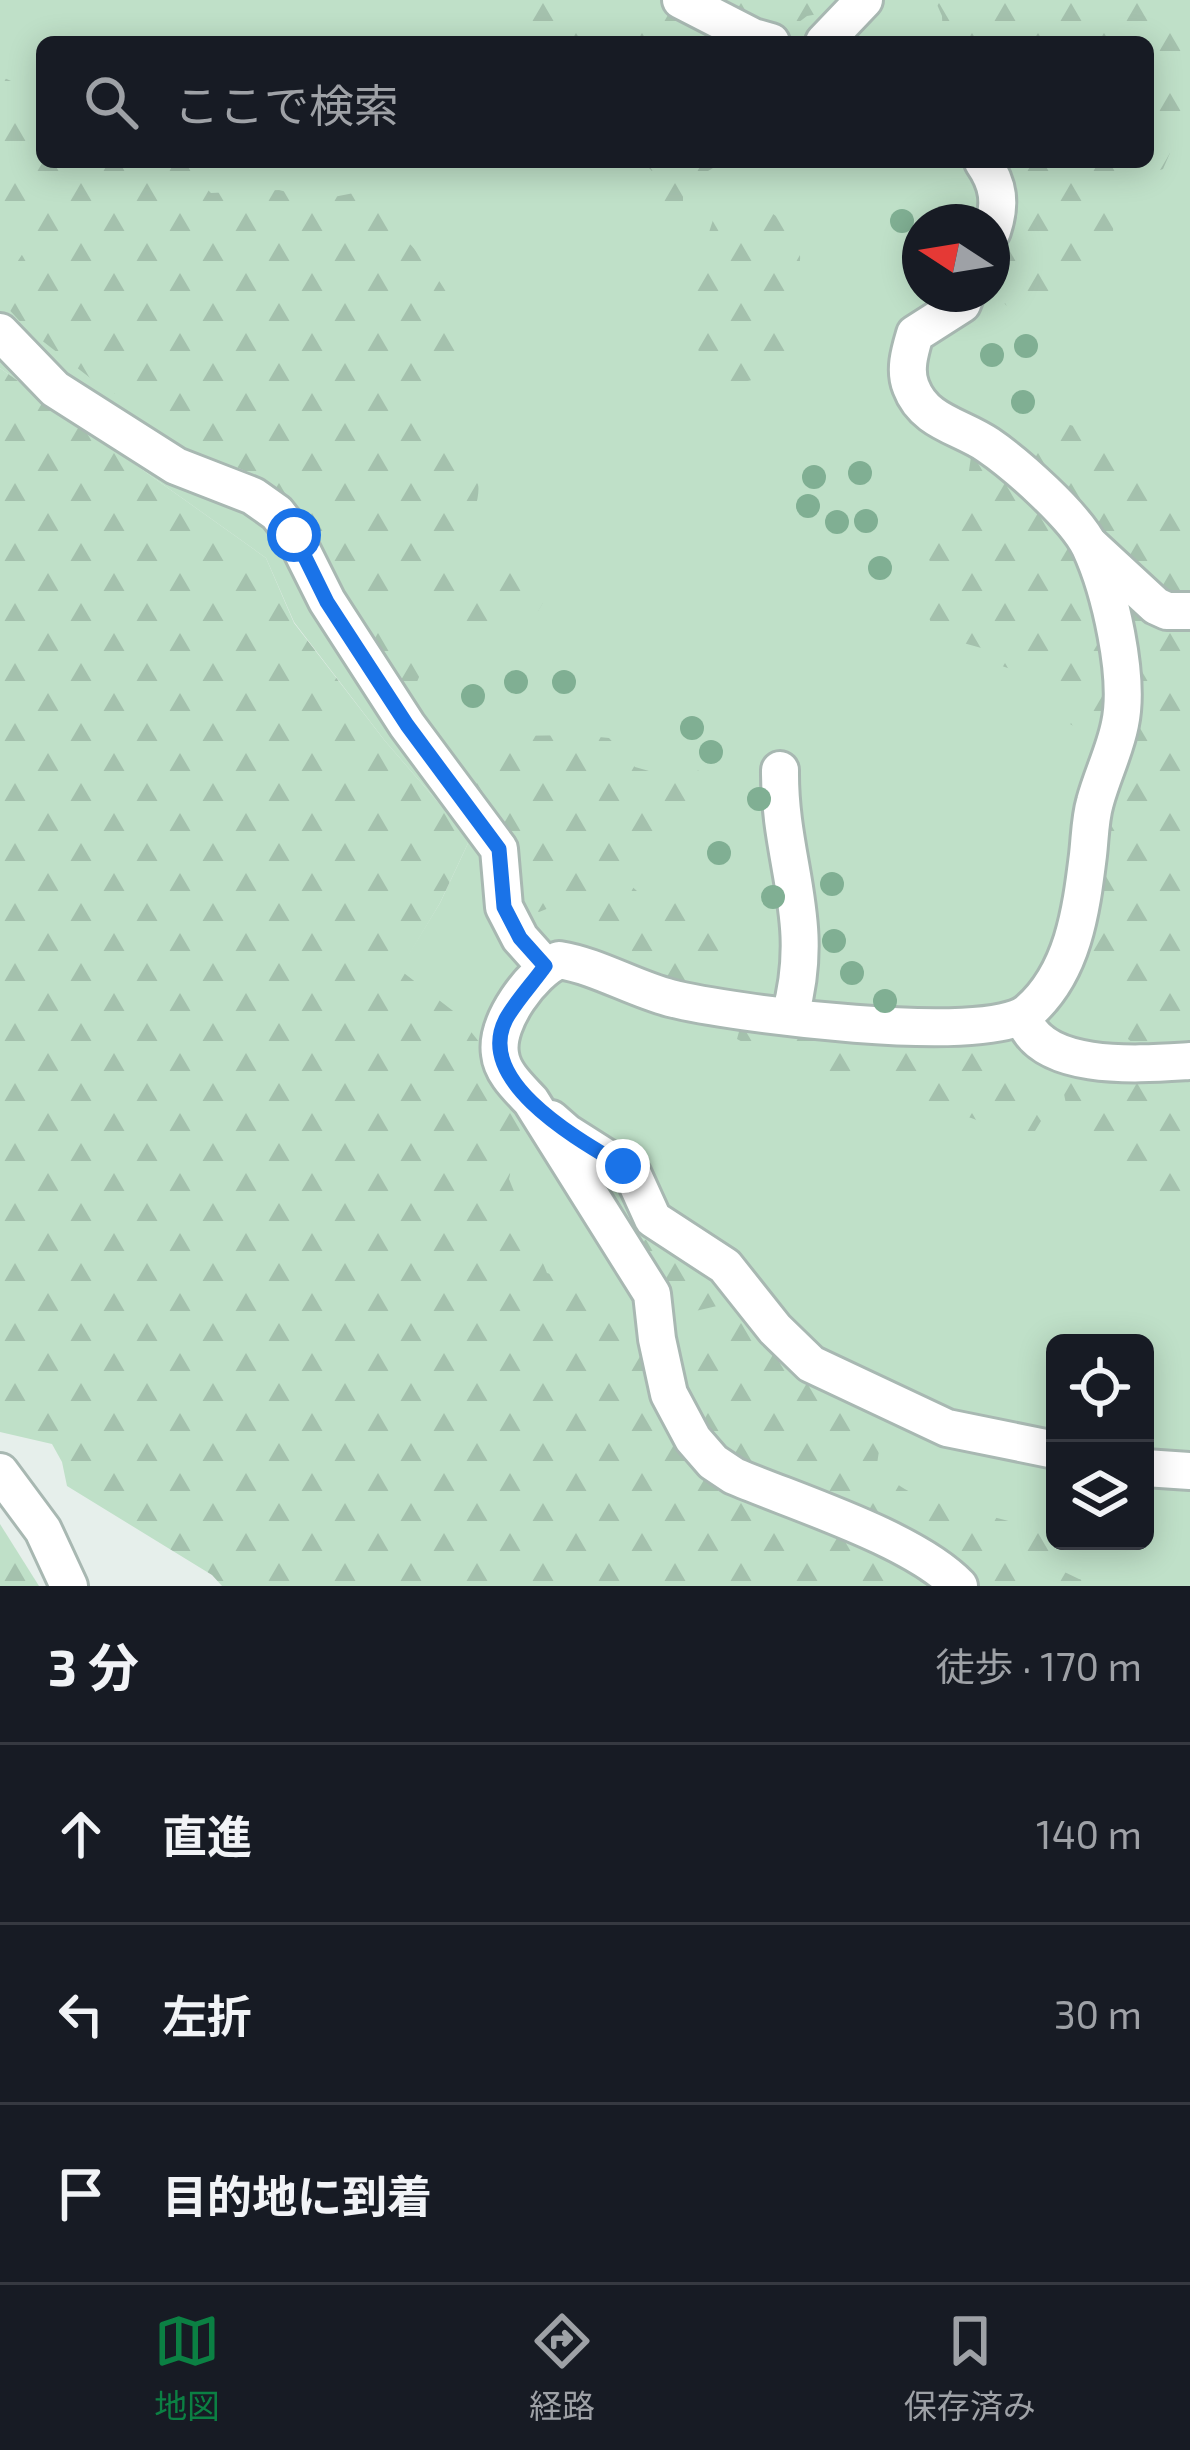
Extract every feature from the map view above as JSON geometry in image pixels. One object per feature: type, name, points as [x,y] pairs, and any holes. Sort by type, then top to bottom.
[{"type":"street","points":[[681,0],[751,36]]},
{"type":"street","points":[[830,36],[864,0]]},
{"type":"street","points":[[987,168],[999,204]]},
{"type":"street","points":[[949,312],[915,334],[908,362],[909,384],[922,407],[1022,470],[1089,544],[1156,606],[1167,611],[1190,610]]},
{"type":"street","points":[[0,332],[55,389],[176,466],[253,496],[277,513],[294,535],[327,602],[407,725],[499,849],[504,907],[520,938],[545,966]]},
{"type":"street","points":[[1046,1448],[947,1428],[812,1364],[776,1329],[725,1266],[653,1220],[633,1174],[567,1133],[532,1101],[508,1076],[500,1054],[506,1019],[545,966],[559,960],[668,998],[735,1012],[872,1028],[967,1025],[1023,1016],[1059,978],[1073,938],[1093,806],[1121,722],[1121,682],[1111,612],[1089,544]]},
{"type":"street","points":[[780,770],[783,841],[799,899],[802,940],[790,1015]]},
{"type":"street","points":[[1023,1016],[1027,1030],[1058,1055],[1190,1061]]},
{"type":"street","points":[[532,1101],[652,1294],[669,1394],[693,1439],[713,1462],[734,1476],[909,1550],[940,1566],[959,1586]]},
{"type":"street","points":[[1154,1469],[1190,1472]]},
{"type":"street","points":[[0,1472],[43,1530],[69,1586]]},
{"type":"green space","points":[[0,0],[1190,0],[1190,1586],[941,1586],[575,1392],[399,970],[440,903],[470,839],[385,741],[294,622],[266,558],[0,368]]},
{"type":"green space","points":[[499,0],[565,0],[583,36],[538,36]]},
{"type":"green space","points":[[733,0],[852,0],[841,10],[807,16],[782,35],[742,13]]},
{"type":"green space","points":[[935,0],[1190,0],[1190,123],[1183,123],[1163,169],[1125,183],[1112,240],[1088,261],[1073,298],[1058,316],[1025,316],[1010,307],[1010,181],[1006,168],[1154,168],[1154,36],[943,36]]},
{"type":"green space","points":[[645,12],[674,12],[717,36],[635,36],[629,21]]},
{"type":"green space","points":[[0,76],[36,92],[36,168],[202,168],[199,181],[211,193],[279,190],[318,200],[354,193],[423,259],[457,314],[462,351],[457,378],[432,390],[415,407],[419,429],[458,450],[476,475],[475,507],[453,545],[456,560],[543,577],[548,594],[538,611],[506,633],[460,623],[424,589],[400,601],[397,625],[423,668],[409,689],[399,685],[361,627],[317,533],[289,499],[258,477],[200,450],[173,427],[98,384],[27,329],[3,303],[6,279],[31,241],[21,227],[0,235]]},
{"type":"green space","points":[[648,168],[713,168],[683,186],[676,217],[663,215]]},
{"type":"green space","points":[[752,206],[778,217],[797,241],[799,267],[784,319],[800,350],[771,375],[729,386],[711,372],[700,354],[694,333],[696,285],[713,220]]},
{"type":"green space","points":[[0,368],[266,558],[294,623],[385,741],[470,839],[440,903],[400,970],[457,1014],[487,1052],[514,1106],[520,1130],[509,1179],[547,1273],[602,1290],[634,1319],[658,1362],[690,1453],[929,1575],[941,1586],[222,1586],[212,1575],[67,1486],[52,1444],[0,1432]]},
{"type":"green space","points":[[1046,419],[1118,437],[1160,479],[1190,492],[1190,603],[1169,604],[1017,444],[1026,424]]},
{"type":"green space","points":[[983,450],[1060,523],[1102,609],[1109,731],[1087,733],[1068,723],[1040,679],[999,665],[985,649],[949,639],[933,627],[924,607],[931,563],[920,545],[923,527],[965,498],[971,457]]},
{"type":"green space","points":[[1106,571],[1190,618],[1190,1050],[1144,1052],[1128,1039],[1132,991],[1082,959],[1105,803]]},
{"type":"green space","points":[[511,736],[609,738],[635,767],[656,773],[690,759],[710,787],[705,810],[675,835],[669,850],[628,883],[656,908],[710,900],[720,917],[713,936],[742,959],[724,976],[656,983],[629,947],[571,906],[539,912],[526,907],[515,861],[454,772],[455,754]]},
{"type":"green space","points":[[740,1028],[903,1049],[975,1048],[997,1054],[1041,1121],[1029,1141],[966,1116],[917,1110],[906,1106],[898,1085],[888,1077],[830,1076],[786,1053],[737,1039]]},
{"type":"green space","points":[[1094,1066],[1190,1068],[1190,1194],[1140,1191],[1131,1176],[1108,1169],[1071,1128],[1065,1075]]},
{"type":"green space","points":[[657,1237],[722,1283],[724,1295],[717,1306],[669,1312],[641,1247],[645,1240]]},
{"type":"green space","points":[[742,1322],[826,1389],[876,1421],[881,1438],[877,1464],[906,1490],[1041,1532],[1054,1567],[1079,1579],[1134,1586],[972,1586],[771,1483],[698,1435],[676,1360],[688,1343],[721,1326]]},
{"type":"green space","points":[[0,1524],[39,1586],[0,1586]]},
{"type":"route","points":[[294,535],[327,602],[407,725],[499,849],[504,907],[520,938],[545,966],[502,1030],[500,1054],[508,1076],[567,1133],[623,1166]]}]
